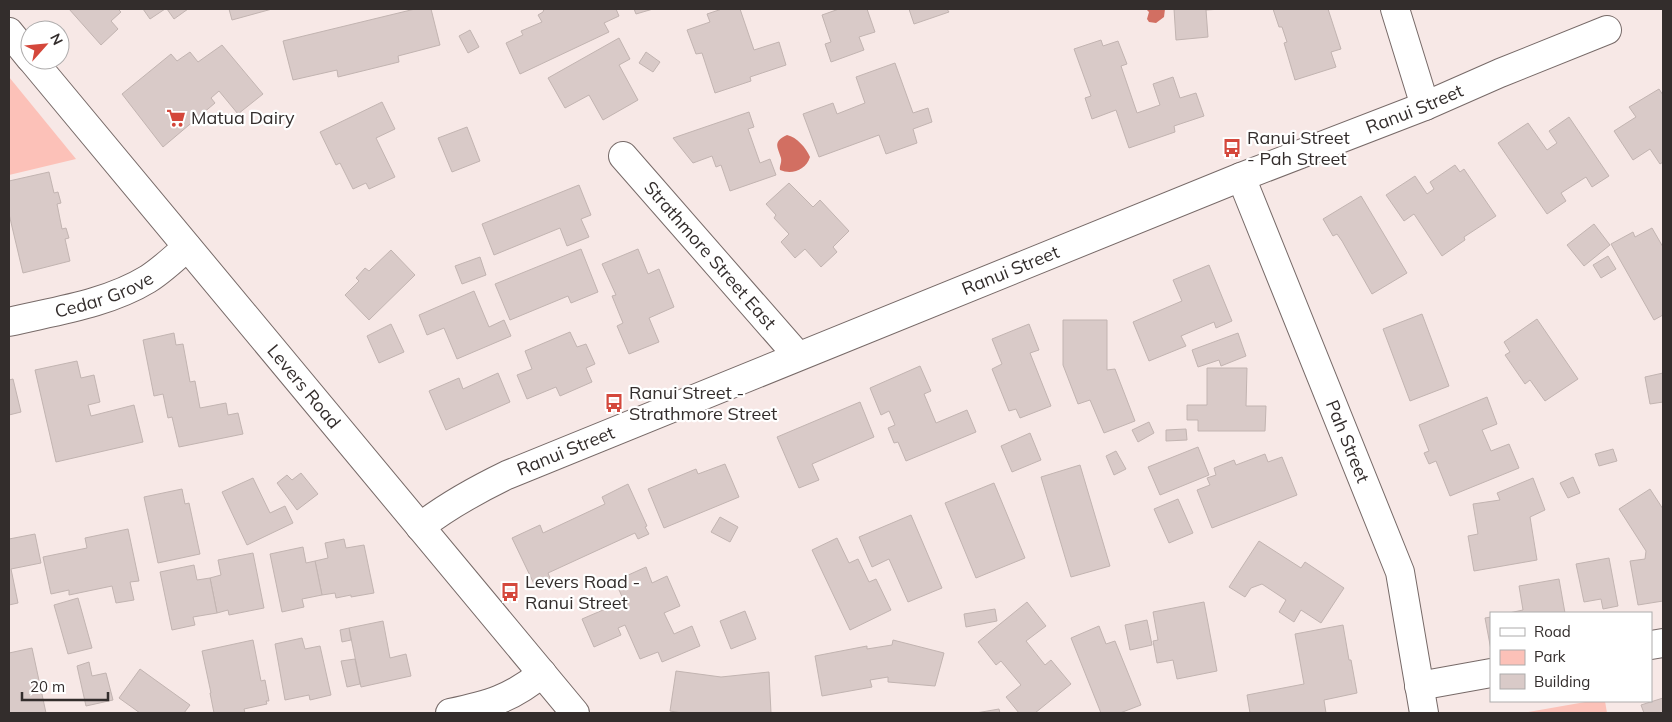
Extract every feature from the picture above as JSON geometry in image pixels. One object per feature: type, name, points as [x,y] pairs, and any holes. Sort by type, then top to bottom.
[{"type":"street","points":[[1396,9],[1425,106]]},
{"type":"street","name":"Ranui Street","points":[[420,526],[470,493],[507,475],[1240,177],[1425,106],[1500,73],[1608,30]]},
{"type":"street","name":"Levers Road","points":[[9,32],[20,46]]},
{"type":"street","name":"Levers Road","points":[[40,70],[575,713]]},
{"type":"street","name":"Strathmore Street East","points":[[623,156],[798,356]]},
{"type":"street","name":"Pah Street","points":[[1240,177],[1400,572],[1424,713]]},
{"type":"street","name":"Cedar Grove","points":[[9,322],[123,292],[149,278],[187,247]]},
{"type":"street","points":[[450,713],[503,698],[526,687],[542,673]]},
{"type":"street","points":[[1419,686],[1490,673]]},
{"type":"green space","points":[[9,77],[76,159],[9,175]]},
{"type":"green space","points":[[1585,702],[1605,702],[1607,713],[1523,713]]},
{"type":"shaded area","points":[[1146,9],[1165,9],[1164,17],[1156,23],[1149,22],[1147,19],[1149,12]]},
{"type":"shaded area","points":[[787,135],[801,143],[810,157],[802,168],[794,172],[780,170],[781,160],[777,145],[779,140]]},
{"type":"building","points":[[69,9],[118,9],[121,12],[111,21],[118,29],[101,45]]},
{"type":"building","points":[[143,9],[165,9],[150,19]]},
{"type":"building","points":[[167,9],[188,9],[174,19]]},
{"type":"building","points":[[229,9],[272,9],[232,20]]},
{"type":"building","points":[[415,9],[431,9],[440,45],[398,56],[399,62],[338,77],[337,70],[293,80],[283,41]]},
{"type":"building","points":[[544,9],[616,9],[619,16],[604,23],[609,32],[520,74],[506,43],[523,35],[521,31],[542,22],[538,15]]},
{"type":"building","points":[[634,9],[653,9],[636,14]]},
{"type":"building","points":[[722,9],[740,9],[754,50],[779,42],[786,65],[750,77],[751,81],[715,93],[702,53],[696,54],[687,30],[710,22],[707,14]]},
{"type":"building","points":[[839,9],[867,9],[875,32],[859,37],[864,50],[831,62],[825,44],[831,42],[822,15]]},
{"type":"building","points":[[909,9],[947,9],[949,12],[914,24]]},
{"type":"building","points":[[1174,9],[1222,9],[1206,10],[1208,37],[1176,40]]},
{"type":"building","points":[[1273,9],[1328,9],[1341,49],[1331,52],[1336,67],[1295,80],[1284,43],[1287,42],[1282,27],[1279,27]]},
{"type":"building","points":[[470,30],[479,47],[468,53],[459,36]]},
{"type":"building","points":[[619,38],[630,59],[619,65],[638,100],[603,120],[589,95],[565,108],[548,78]]},
{"type":"building","points":[[1101,40],[1103,46],[1118,41],[1127,64],[1121,66],[1137,113],[1160,105],[1153,84],[1173,77],[1180,98],[1196,93],[1204,116],[1174,126],[1175,132],[1129,148],[1116,110],[1092,119],[1085,98],[1091,96],[1074,49]]},
{"type":"building","points":[[222,45],[263,94],[238,114],[219,91],[211,98],[215,103],[163,147],[122,94],[171,54],[177,61],[190,52],[198,62]]},
{"type":"building","points":[[646,52],[660,62],[653,72],[639,63]]},
{"type":"building","points":[[895,63],[913,113],[928,108],[932,122],[913,129],[917,143],[886,154],[879,135],[819,157],[803,114],[833,103],[837,114],[865,103],[856,77]]},
{"type":"building","points":[[1659,89],[1663,95],[1663,162],[1660,164],[1650,149],[1633,160],[1614,131],[1636,117],[1629,107]]},
{"type":"building","points":[[382,102],[395,129],[376,138],[395,177],[369,189],[366,183],[353,189],[340,163],[336,165],[320,132]]},
{"type":"building","points":[[749,112],[754,127],[748,129],[760,163],[770,159],[776,175],[730,191],[721,165],[716,167],[712,156],[693,163],[673,138]]},
{"type":"building","points":[[1569,117],[1609,176],[1592,187],[1586,177],[1561,193],[1566,201],[1547,214],[1498,143],[1528,123],[1547,150],[1557,143],[1549,131]]},
{"type":"building","points":[[467,127],[480,161],[452,172],[438,138]]},
{"type":"building","points":[[1455,165],[1460,172],[1464,169],[1496,216],[1464,237],[1465,240],[1442,256],[1414,214],[1404,221],[1386,195],[1415,176],[1427,194],[1434,189],[1430,182]]},
{"type":"building","points":[[49,172],[54,193],[58,192],[61,203],[57,204],[62,229],[66,228],[69,238],[65,239],[70,261],[23,273],[9,214],[9,181]]},
{"type":"building","points":[[789,183],[813,207],[820,200],[849,231],[833,247],[837,252],[821,267],[805,249],[795,258],[781,242],[789,234],[774,218],[776,215],[766,204]]},
{"type":"building","points":[[579,185],[591,215],[581,219],[589,237],[567,246],[560,228],[494,255],[482,224]]},
{"type":"building","points":[[1361,196],[1407,273],[1372,294],[1342,241],[1337,234],[1333,236],[1323,219]]},
{"type":"building","points":[[1594,224],[1610,245],[1584,266],[1567,245]]},
{"type":"building","points":[[1652,228],[1663,247],[1663,315],[1654,320],[1611,244],[1633,232],[1635,237]]},
{"type":"building","points":[[581,249],[598,292],[571,303],[568,296],[510,320],[495,284]]},
{"type":"building","points":[[638,249],[648,274],[659,269],[674,307],[649,318],[659,342],[629,354],[617,326],[623,323],[612,296],[616,295],[602,264]]},
{"type":"building","points":[[391,250],[415,275],[369,320],[345,295],[359,281],[356,278],[365,268],[369,271]]},
{"type":"building","points":[[1608,256],[1616,269],[1601,278],[1593,265]]},
{"type":"building","points":[[480,257],[486,275],[462,284],[455,266]]},
{"type":"building","points":[[1209,265],[1232,321],[1216,328],[1214,322],[1181,336],[1186,346],[1149,361],[1133,322],[1182,301],[1173,280]]},
{"type":"building","points":[[474,291],[489,327],[504,320],[511,336],[457,359],[444,328],[427,335],[419,315]]},
{"type":"building","points":[[1422,314],[1449,386],[1410,401],[1383,329]]},
{"type":"building","points":[[1537,319],[1578,379],[1545,401],[1530,380],[1525,384],[1505,355],[1510,352],[1504,342]]},
{"type":"building","points":[[1063,320],[1107,320],[1107,370],[1115,369],[1135,421],[1104,433],[1090,400],[1078,404],[1063,365]]},
{"type":"building","points":[[391,324],[404,352],[379,363],[367,336]]},
{"type":"building","points":[[1029,324],[1039,350],[1030,353],[1051,406],[1020,418],[1016,409],[1009,411],[992,369],[1002,364],[992,339]]},
{"type":"building","points":[[570,332],[577,347],[586,344],[595,364],[586,368],[592,382],[560,396],[556,387],[527,399],[517,375],[532,369],[525,351]]},
{"type":"building","points":[[174,333],[176,345],[183,344],[190,382],[195,381],[200,408],[226,403],[228,415],[238,413],[243,434],[179,447],[172,417],[168,418],[163,394],[154,396],[143,340]]},
{"type":"building","points":[[1238,333],[1246,356],[1221,366],[1219,360],[1198,367],[1192,350]]},
{"type":"building","points":[[77,361],[81,378],[94,375],[100,402],[88,405],[91,416],[134,405],[143,442],[56,462],[35,370]]},
{"type":"building","points":[[920,366],[931,391],[924,394],[936,423],[967,410],[976,432],[906,461],[898,442],[894,443],[888,428],[895,425],[889,411],[881,415],[870,388]]},
{"type":"building","points":[[1207,368],[1247,368],[1246,406],[1266,406],[1265,431],[1198,431],[1198,420],[1187,420],[1187,405],[1207,405]]},
{"type":"building","points":[[498,373],[510,402],[446,430],[429,391],[459,378],[463,389]]},
{"type":"building","points":[[1663,373],[1663,402],[1650,404],[1645,377]]},
{"type":"building","points":[[13,379],[21,412],[9,415],[9,380]]},
{"type":"building","points":[[1487,397],[1497,424],[1482,430],[1491,451],[1509,444],[1519,468],[1450,496],[1436,461],[1429,464],[1424,453],[1429,451],[1419,425]]},
{"type":"building","points":[[860,402],[874,437],[812,464],[819,480],[799,488],[777,437]]},
{"type":"building","points":[[1149,422],[1154,433],[1138,442],[1132,430]]},
{"type":"building","points":[[1186,429],[1187,440],[1166,441],[1166,430]]},
{"type":"building","points":[[1030,433],[1041,460],[1012,472],[1001,446]]},
{"type":"building","points":[[1198,447],[1209,475],[1160,495],[1148,467]]},
{"type":"building","points":[[1613,449],[1617,461],[1599,466],[1595,454]]},
{"type":"building","points":[[1116,451],[1126,469],[1114,475],[1106,456]]},
{"type":"building","points":[[1265,454],[1268,462],[1282,457],[1297,495],[1212,528],[1197,490],[1210,485],[1207,478],[1216,475],[1214,468],[1234,460],[1236,465]]},
{"type":"building","points":[[725,464],[739,497],[664,528],[648,489],[696,469],[698,474]]},
{"type":"building","points":[[1080,465],[1110,566],[1071,577],[1041,477]]},
{"type":"building","points":[[301,473],[318,494],[297,510],[277,483],[287,475],[292,480]]},
{"type":"building","points":[[1573,477],[1580,493],[1568,498],[1560,483]]},
{"type":"building","points":[[253,478],[270,513],[285,506],[293,523],[247,545],[222,492]]},
{"type":"building","points":[[1533,478],[1545,510],[1530,517],[1537,560],[1474,571],[1468,536],[1478,534],[1473,504],[1500,500],[1497,493]]},
{"type":"building","points":[[994,483],[1025,558],[976,578],[945,503]]},
{"type":"building","points":[[628,484],[649,534],[638,539],[635,533],[548,573],[550,578],[535,586],[512,538],[540,525],[543,533],[605,504],[602,497]]},
{"type":"building","points":[[182,489],[185,504],[189,503],[200,554],[158,563],[144,497]]},
{"type":"building","points":[[1650,489],[1663,509],[1663,601],[1638,605],[1630,561],[1645,559],[1646,551],[1619,509]]},
{"type":"building","points":[[1178,499],[1193,533],[1169,543],[1154,509]]},
{"type":"building","points":[[911,515],[942,588],[908,602],[889,559],[872,567],[859,537]]},
{"type":"building","points":[[720,517],[738,527],[730,542],[711,532]]},
{"type":"building","points":[[128,529],[139,581],[130,582],[134,600],[116,603],[112,586],[69,595],[69,590],[51,594],[43,557],[87,548],[85,538]]},
{"type":"building","points":[[35,534],[41,563],[11,569],[18,603],[9,605],[9,539]]},
{"type":"building","points":[[837,538],[849,563],[858,559],[869,582],[876,579],[891,610],[850,630],[812,550]]},
{"type":"building","points":[[344,539],[346,548],[364,545],[374,593],[336,598],[335,593],[322,595],[315,561],[328,558],[325,543]]},
{"type":"building","points":[[1259,541],[1301,568],[1305,562],[1344,588],[1321,623],[1301,610],[1294,622],[1279,612],[1286,600],[1262,584],[1251,588],[1245,597],[1229,587]]},
{"type":"building","points":[[303,547],[306,563],[315,561],[322,595],[302,599],[304,607],[282,612],[270,554]]},
{"type":"building","points":[[253,553],[264,608],[229,615],[228,610],[217,613],[210,578],[221,575],[218,560]]},
{"type":"building","points":[[1609,558],[1618,606],[1603,609],[1601,599],[1584,602],[1576,564]]},
{"type":"building","points":[[194,565],[197,580],[210,578],[217,613],[193,617],[195,625],[172,630],[160,572]]},
{"type":"building","points":[[646,567],[652,583],[667,576],[680,606],[664,613],[674,634],[692,626],[700,646],[662,662],[658,652],[640,659],[625,625],[618,628],[621,635],[594,647],[582,619],[624,601],[615,581]]},
{"type":"building","points":[[1559,579],[1565,612],[1514,612],[1523,610],[1519,586]]},
{"type":"building","points":[[78,598],[92,648],[68,654],[54,605]]},
{"type":"building","points":[[1027,602],[1046,626],[1026,641],[1045,665],[1051,660],[1071,684],[1035,713],[1019,713],[1006,697],[1021,685],[1001,661],[996,665],[978,642]]},
{"type":"building","points":[[1204,602],[1217,671],[1177,679],[1173,660],[1157,663],[1153,641],[1158,640],[1153,612]]},
{"type":"building","points":[[995,609],[997,621],[966,627],[964,614]]},
{"type":"building","points":[[745,611],[756,639],[731,649],[720,621]]},
{"type":"building","points":[[1490,617],[1490,645],[1485,618]]},
{"type":"building","points":[[1147,620],[1152,645],[1130,650],[1125,625]]},
{"type":"building","points":[[383,621],[390,658],[406,654],[411,676],[361,687],[349,628]]},
{"type":"building","points":[[1343,625],[1357,693],[1324,700],[1326,713],[1250,713],[1247,695],[1304,684],[1295,634]]},
{"type":"building","points":[[1099,626],[1106,644],[1115,641],[1141,705],[1120,713],[1101,713],[1071,638]]},
{"type":"building","points":[[349,628],[351,640],[342,642],[340,630]]},
{"type":"building","points":[[302,638],[305,649],[320,646],[331,695],[310,700],[309,695],[285,700],[275,644]]},
{"type":"building","points":[[253,640],[261,681],[265,680],[269,701],[266,701],[267,704],[244,709],[245,713],[214,713],[202,651]]},
{"type":"building","points":[[893,640],[944,653],[935,686],[888,682],[888,677],[870,680],[872,687],[822,696],[815,656],[867,646],[867,649],[892,645]]},
{"type":"building","points":[[32,648],[46,713],[9,713],[9,653]]},
{"type":"building","points":[[355,659],[360,684],[347,687],[341,661]]},
{"type":"building","points":[[89,662],[92,676],[106,673],[113,700],[86,706],[77,666]]},
{"type":"building","points":[[140,669],[190,705],[184,713],[140,713],[119,698]]},
{"type":"building","points":[[676,671],[721,677],[769,672],[771,713],[682,713],[670,711]]},
{"type":"building","points":[[1663,698],[1663,713],[1644,713],[1641,705]]},
{"type":"building","points":[[999,709],[1000,713],[976,713]]},
{"type":"place","name":"Matua Dairy","points":[[176,118]]},
{"type":"place","name":"Ranui Street - Pah Street","points":[[1232,148]]},
{"type":"place","name":"Ranui Street - Strathmore Street","points":[[614,403]]},
{"type":"place","name":"Levers Road - Ranui Street","points":[[510,592]]}]
